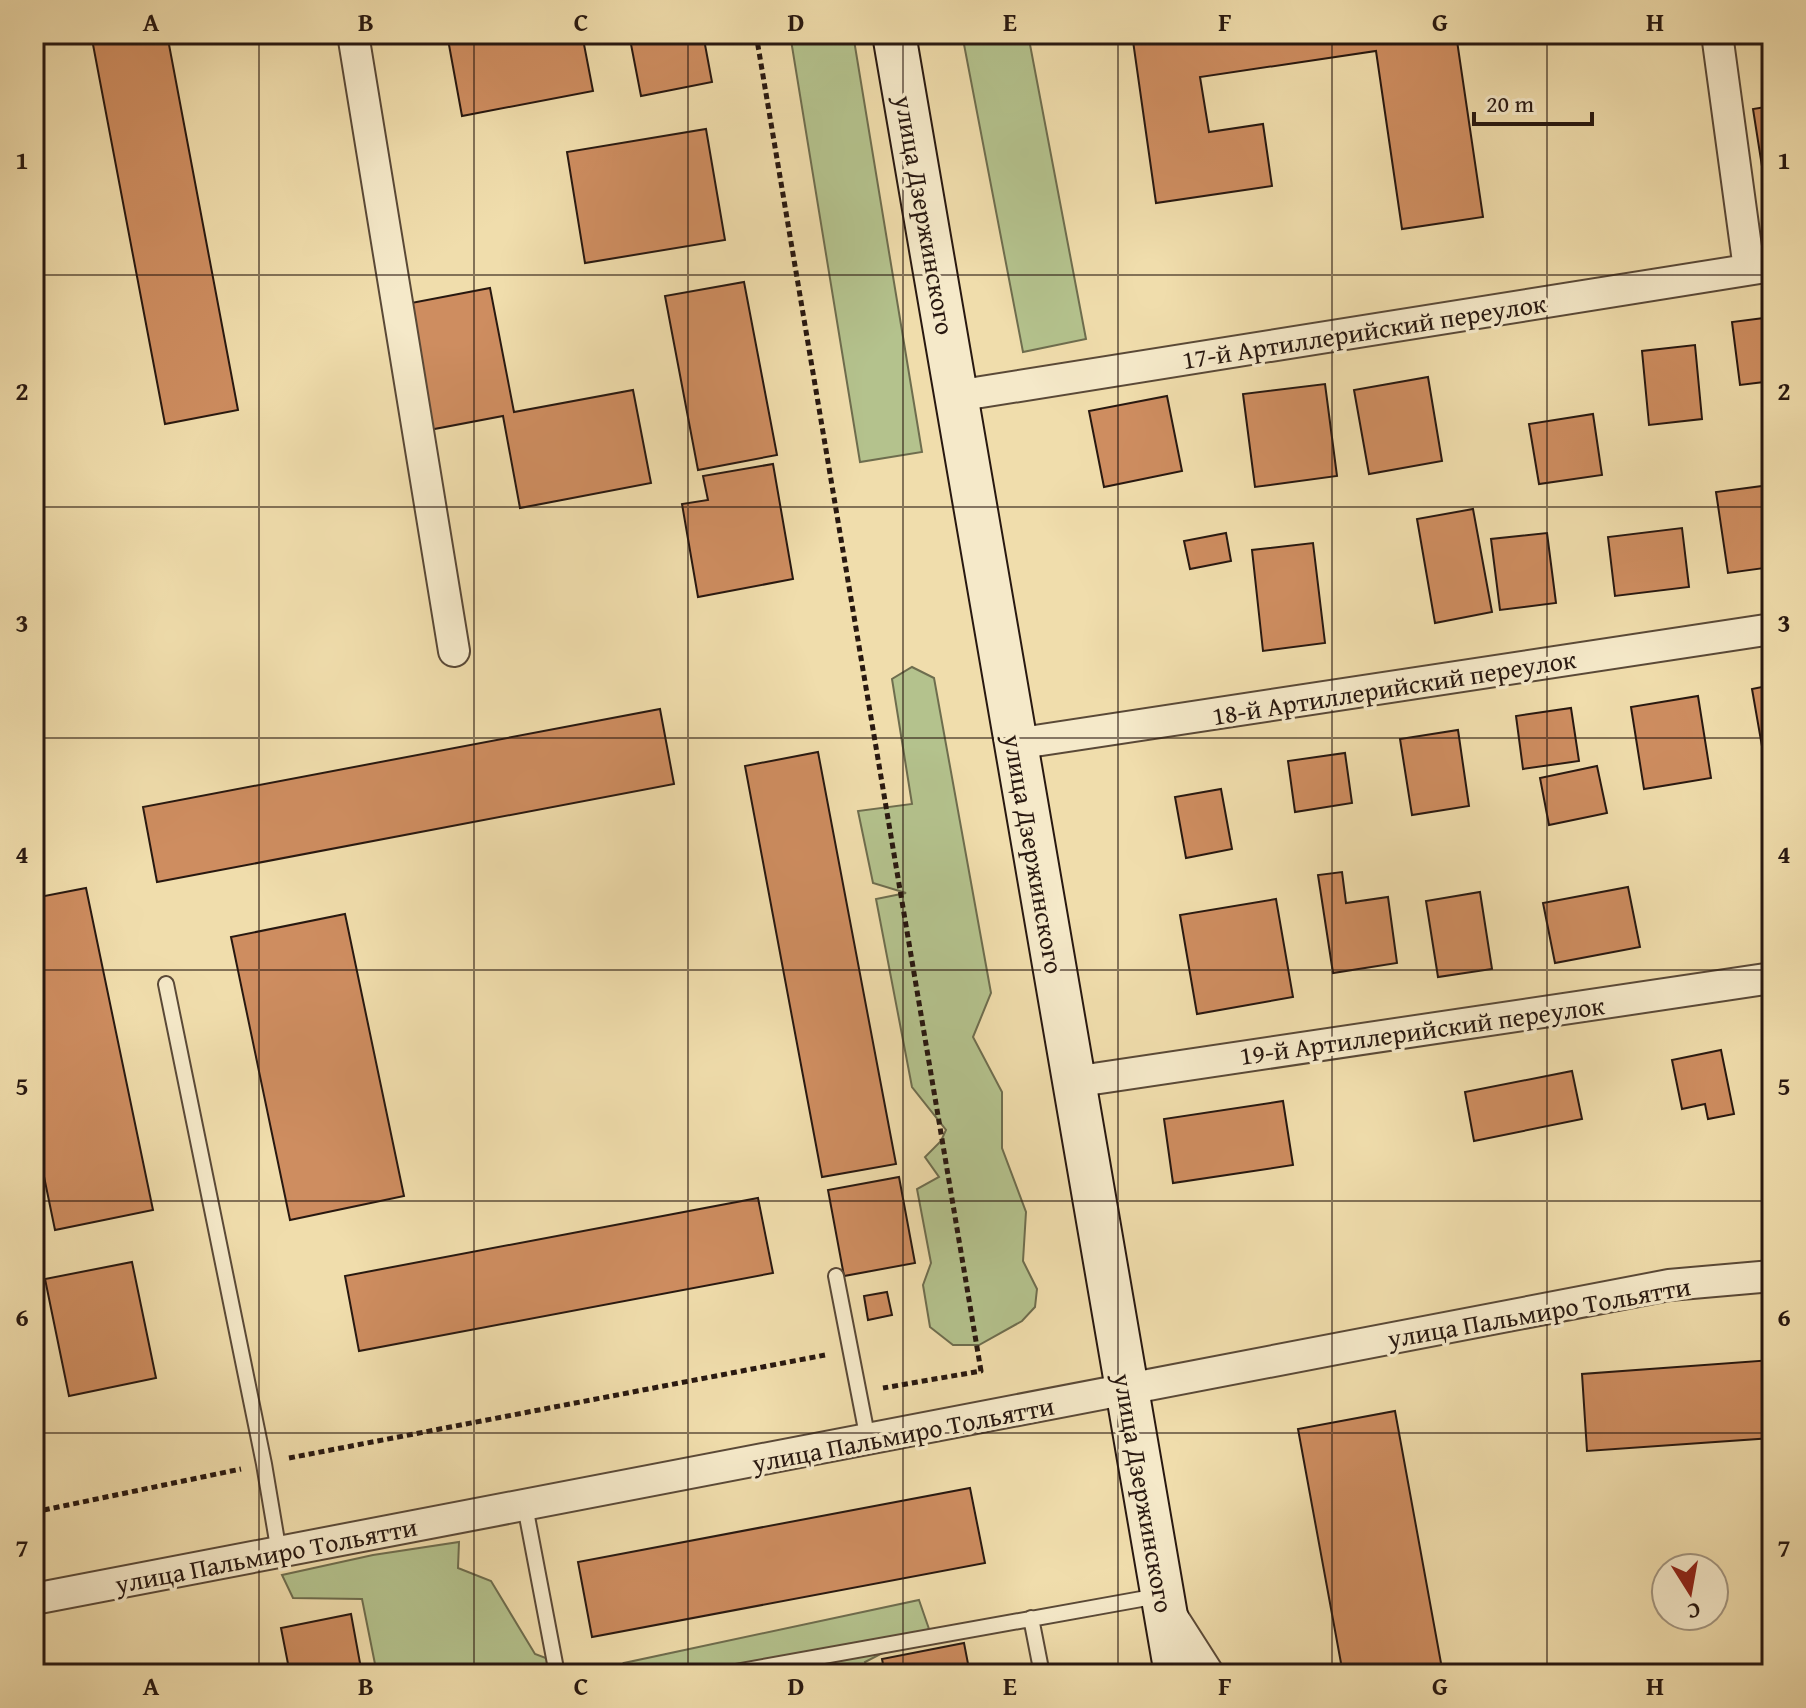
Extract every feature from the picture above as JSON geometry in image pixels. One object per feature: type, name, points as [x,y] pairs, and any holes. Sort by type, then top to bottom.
[{"type":"main road","name":"улица Дзержинского","points":[[894,34],[1176,1674]]},
{"type":"street","points":[[353,34],[454,651]]},
{"type":"street","points":[[1717,34],[1761,267]]},
{"type":"street","name":"17-й Артиллерийский переулок","points":[[956,396],[1761,267]]},
{"type":"street","name":"18-й Артиллерийский переулок","points":[[1015,744],[1772,629]]},
{"type":"street","name":"19-й Артиллерийский переулок","points":[[1073,1082],[1772,978]]},
{"type":"street","name":"улица Пальмиро Тольятти","points":[[34,1599],[1669,1285],[1772,1276]]},
{"type":"street","points":[[1164,1604],[1204,1674]]},
{"type":"lane","points":[[166,984],[264,1464],[279,1553]]},
{"type":"lane","points":[[836,1276],[868,1441]]},
{"type":"lane","points":[[525,1506],[557,1674]]},
{"type":"lane","points":[[724,1674],[1031,1618],[1164,1604]]},
{"type":"lane","points":[[1031,1618],[1042,1674]]},
{"type":"path","points":[[756,34],[981,1371],[858,1391]]},
{"type":"path","points":[[34,1512],[831,1354],[851,1355]]},
{"type":"green space","points":[[790,34],[853,34],[922,452],[860,462]]},
{"type":"green space","points":[[962,34],[1028,34],[1086,339],[1023,352]]},
{"type":"green space","points":[[912,667],[934,678],[991,993],[973,1037],[1002,1092],[1002,1148],[1026,1212],[1023,1261],[1037,1289],[1035,1307],[1022,1321],[979,1345],[953,1345],[930,1327],[923,1285],[931,1263],[917,1189],[939,1177],[925,1157],[941,1141],[946,1130],[912,1087],[876,899],[906,893],[873,883],[858,811],[912,804],[892,679]]},
{"type":"green space","points":[[459,1542],[458,1568],[491,1581],[535,1654],[588,1674],[377,1674],[362,1599],[293,1598],[282,1575],[373,1555]]},
{"type":"green space","points":[[919,1600],[929,1629],[865,1662],[870,1674],[632,1674],[624,1663]]},
{"type":"building","points":[[91,34],[167,34],[238,410],[165,424]]},
{"type":"building","points":[[447,34],[582,34],[593,91],[462,116]]},
{"type":"building","points":[[629,34],[703,34],[712,82],[641,96]]},
{"type":"building","points":[[1132,34],[1270,34],[1270,37],[1293,34],[1456,34],[1483,217],[1402,229],[1376,51],[1200,77],[1209,132],[1263,124],[1272,186],[1156,203]]},
{"type":"building","points":[[1772,106],[1772,211],[1769,211],[1753,109]]},
{"type":"building","points":[[706,129],[725,240],[585,263],[567,152]]},
{"type":"building","points":[[744,282],[777,455],[698,470],[665,296]]},
{"type":"building","points":[[490,288],[514,412],[633,390],[651,483],[520,508],[503,416],[429,430],[406,304]]},
{"type":"building","points":[[1772,317],[1772,381],[1740,385],[1732,322]]},
{"type":"building","points":[[1695,345],[1702,419],[1649,425],[1642,351]]},
{"type":"building","points":[[1428,377],[1442,461],[1369,474],[1354,390]]},
{"type":"building","points":[[1325,384],[1337,476],[1255,487],[1243,394]]},
{"type":"building","points":[[1167,396],[1182,471],[1104,487],[1089,411]]},
{"type":"building","points":[[1593,414],[1602,475],[1539,484],[1529,424]]},
{"type":"building","points":[[773,464],[793,579],[698,597],[682,504],[708,500],[703,476]]},
{"type":"building","points":[[1770,485],[1772,567],[1728,573],[1716,492]]},
{"type":"building","points":[[1473,509],[1492,612],[1435,623],[1417,519]]},
{"type":"building","points":[[1682,528],[1689,587],[1615,596],[1608,537]]},
{"type":"building","points":[[1226,533],[1231,561],[1190,569],[1184,541]]},
{"type":"building","points":[[1547,533],[1556,603],[1500,610],[1491,539]]},
{"type":"building","points":[[1313,543],[1325,643],[1263,651],[1252,550]]},
{"type":"building","points":[[1772,685],[1772,774],[1767,775],[1752,689]]},
{"type":"building","points":[[1698,696],[1711,778],[1644,789],[1631,707]]},
{"type":"building","points":[[1571,708],[1579,761],[1523,769],[1516,716]]},
{"type":"building","points":[[660,709],[674,784],[157,882],[143,807]]},
{"type":"building","points":[[1458,730],[1469,806],[1412,815],[1400,739]]},
{"type":"building","points":[[818,752],[896,1164],[822,1177],[745,766]]},
{"type":"building","points":[[1345,753],[1352,803],[1295,812],[1288,761]]},
{"type":"building","points":[[1597,766],[1607,813],[1549,825],[1540,778]]},
{"type":"building","points":[[1221,789],[1232,849],[1186,858],[1175,797]]},
{"type":"building","points":[[1342,872],[1346,903],[1388,897],[1397,963],[1333,973],[1318,875]]},
{"type":"building","points":[[1628,887],[1640,947],[1555,963],[1543,903]]},
{"type":"building","points":[[86,888],[153,1210],[55,1230],[34,1128],[34,898]]},
{"type":"building","points":[[1480,892],[1492,969],[1438,977],[1426,901]]},
{"type":"building","points":[[1276,899],[1293,997],[1197,1014],[1180,915]]},
{"type":"building","points":[[345,914],[404,1196],[290,1220],[231,937]]},
{"type":"building","points":[[1721,1050],[1734,1114],[1708,1119],[1705,1104],[1682,1109],[1672,1060]]},
{"type":"building","points":[[1572,1071],[1582,1119],[1474,1141],[1465,1092]]},
{"type":"building","points":[[1283,1101],[1293,1165],[1173,1183],[1164,1119]]},
{"type":"building","points":[[899,1177],[915,1263],[844,1276],[828,1190]]},
{"type":"building","points":[[758,1198],[773,1273],[359,1351],[345,1276]]},
{"type":"building","points":[[132,1262],[156,1378],[69,1396],[45,1279]]},
{"type":"building","points":[[887,1292],[892,1315],[868,1320],[864,1296]]},
{"type":"building","points":[[1772,1360],[1772,1438],[1587,1451],[1582,1374]]},
{"type":"building","points":[[1395,1411],[1443,1674],[1343,1674],[1298,1429]]},
{"type":"building","points":[[970,1488],[985,1563],[592,1637],[578,1562]]},
{"type":"building","points":[[351,1614],[362,1674],[290,1674],[281,1628]]},
{"type":"building","points":[[964,1643],[970,1674],[885,1674],[882,1659]]}]
